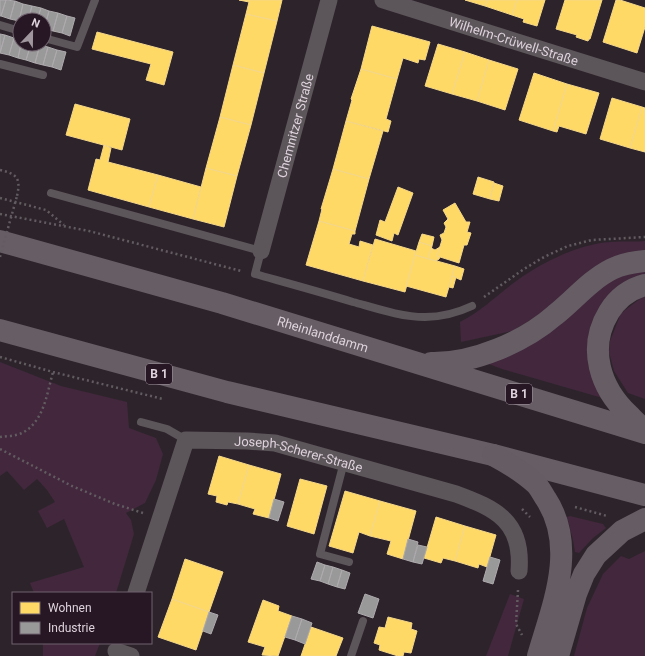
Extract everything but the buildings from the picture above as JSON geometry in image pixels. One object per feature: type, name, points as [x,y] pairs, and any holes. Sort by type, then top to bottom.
[{"type":"highway","points":[[493,455],[515,467],[537,486],[553,509],[558,528],[562,562],[559,585],[531,648]]},
{"type":"highway","points":[[558,656],[576,594],[584,574],[596,555],[622,531],[645,518]]},
{"type":"main road","name":"Rheinlanddamm","points":[[0,241],[222,303],[645,432]]},
{"type":"main road","points":[[393,355],[434,363],[463,360],[511,344],[546,322],[590,283],[613,268],[645,261]]},
{"type":"main road","points":[[645,285],[629,292],[612,308],[603,322],[597,345],[601,370],[607,386],[620,407],[645,429]]},
{"type":"main road","name":"B 1","points":[[0,330],[227,392],[493,455],[645,495]]},
{"type":"street","name":"Chemnitzer Straße","points":[[261,251],[329,0]]},
{"type":"street","name":"Wilhelm-Crüwell-Straße","points":[[383,0],[645,82]]},
{"type":"street","name":"Joseph-Scherer-Straße","points":[[186,440],[275,443],[456,494],[483,504],[499,514],[511,527],[518,543],[520,558],[519,571]]},
{"type":"street","points":[[136,592],[186,440]]},
{"type":"lane","points":[[52,40],[77,47],[95,0]]},
{"type":"lane","points":[[0,25],[12,29]]},
{"type":"lane","points":[[0,64],[43,75]]},
{"type":"lane","points":[[51,193],[261,251]]},
{"type":"lane","name":"Chemnitzer Straße","points":[[255,274],[261,251]]},
{"type":"lane","points":[[255,274],[372,307],[423,317],[444,316],[459,312],[472,306]]},
{"type":"lane","points":[[141,422],[167,429],[186,440]]},
{"type":"lane","points":[[344,462],[320,554],[349,562]]},
{"type":"lane","points":[[351,656],[363,621]]},
{"type":"path","points":[[0,170],[10,173],[18,180],[19,186],[0,257]]},
{"type":"path","points":[[0,198],[46,210],[66,226]]},
{"type":"path","points":[[0,214],[89,231],[255,274]]},
{"type":"path","points":[[472,306],[524,269],[544,257],[568,246],[592,240],[645,238]]},
{"type":"path","points":[[0,437],[22,433],[34,423],[44,404],[53,372]]},
{"type":"path","points":[[0,449],[72,486],[115,504],[161,519]]},
{"type":"path","points":[[572,506],[614,518]]},
{"type":"path","points":[[519,571],[516,624],[531,648]]},
{"type":"shaded area","points":[[645,241],[645,252],[512,331],[461,342],[460,322],[476,313],[519,279],[540,266],[563,254],[599,243]]},
{"type":"shaded area","points":[[645,271],[645,276],[608,299],[606,399],[502,369],[475,359],[586,298],[618,277]]},
{"type":"shaded area","points":[[645,296],[645,399],[628,393],[614,371],[609,352],[610,341],[621,313]]},
{"type":"shaded area","points":[[0,362],[61,386],[127,402],[129,428],[156,438],[163,454],[156,480],[145,503],[126,513],[131,520],[134,534],[116,592],[34,592],[30,583],[84,567],[64,519],[47,528],[38,511],[55,502],[37,479],[24,490],[7,471],[0,476]]},
{"type":"shaded area","points":[[570,516],[603,524],[606,528],[593,538],[579,553],[575,552],[567,517]]},
{"type":"shaded area","points":[[645,551],[645,656],[574,656],[587,608],[603,574],[621,556],[629,559]]},
{"type":"shaded area","points":[[510,594],[524,599],[508,656],[486,656]]},
{"type":"shaded area","points":[[43,644],[100,644],[95,656],[43,656]]}]
